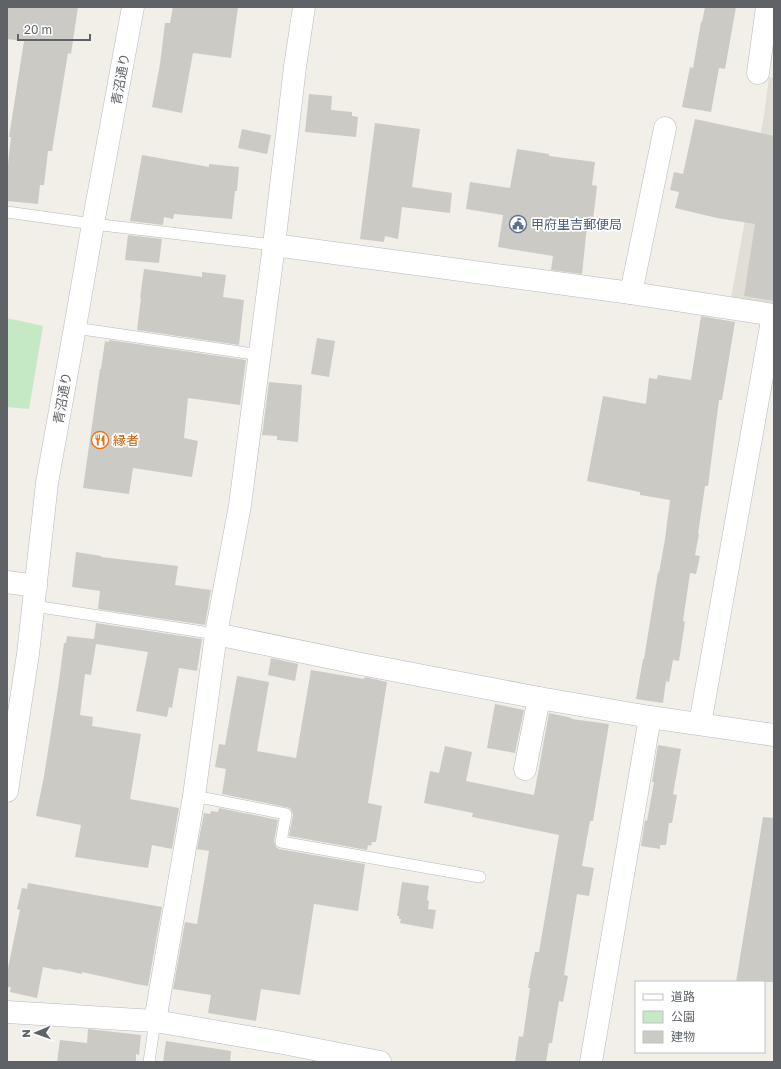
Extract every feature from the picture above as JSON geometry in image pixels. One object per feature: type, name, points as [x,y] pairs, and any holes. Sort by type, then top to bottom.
[{"type":"street","name":"青沼通り","points":[[7,791],[27,662],[47,483],[133,7]]},
{"type":"street","points":[[155,1021],[194,796],[216,634],[240,505],[274,244],[295,67],[304,7]]},
{"type":"street","points":[[758,73],[767,7]]},
{"type":"street","points":[[631,293],[665,128]]},
{"type":"street","points":[[274,244],[631,293],[774,315],[700,724]]},
{"type":"street","points":[[7,582],[35,596]]},
{"type":"street","points":[[216,634],[361,664],[539,698],[650,717],[774,735]]},
{"type":"street","points":[[525,769],[539,698]]},
{"type":"street","points":[[591,1062],[650,717]]},
{"type":"street","points":[[7,1012],[155,1021],[283,1043],[329,1057],[380,1062]]},
{"type":"lane","points":[[7,212],[93,224],[274,244]]},
{"type":"lane","points":[[75,328],[260,355]]},
{"type":"lane","points":[[35,596],[216,634]]},
{"type":"lane","points":[[194,796],[286,814],[281,842],[480,877]]},
{"type":"lane","points":[[149,1062],[155,1021]]},
{"type":"shaded area","points":[[769,77],[774,78],[774,305],[731,298],[764,115]]},
{"type":"green space","points":[[7,318],[43,326],[29,409],[7,407]]},
{"type":"building","points":[[7,7],[78,7],[71,54],[68,53],[52,151],[48,151],[44,185],[40,185],[38,204],[7,201],[7,173],[11,137],[9,137],[24,41],[7,39]]},
{"type":"building","points":[[173,7],[238,7],[231,58],[193,53],[182,113],[152,107],[160,64],[165,23],[170,23]]},
{"type":"building","points":[[705,7],[736,7],[725,69],[719,68],[711,112],[682,107],[690,67],[693,68]]},
{"type":"building","points":[[309,94],[332,96],[331,110],[352,112],[352,116],[358,117],[356,137],[305,132]]},
{"type":"building","points":[[695,119],[774,136],[774,301],[744,296],[755,224],[717,218],[675,208],[679,192],[670,190],[674,172],[683,174]]},
{"type":"building","points":[[375,123],[420,129],[412,187],[452,193],[450,213],[402,207],[398,239],[385,236],[384,242],[360,239]]},
{"type":"building","points":[[242,129],[271,135],[267,154],[238,148]]},
{"type":"building","points":[[517,149],[549,154],[549,156],[595,162],[592,185],[597,186],[595,204],[592,227],[587,226],[582,274],[551,270],[553,256],[498,247],[503,215],[466,209],[470,182],[510,188]]},
{"type":"building","points":[[142,155],[209,167],[209,164],[239,167],[237,191],[235,191],[232,219],[174,214],[173,219],[164,217],[163,225],[130,221]]},
{"type":"building","points":[[128,235],[162,239],[159,263],[125,260]]},
{"type":"building","points":[[144,269],[202,277],[202,272],[226,275],[223,297],[244,300],[239,345],[137,330]]},
{"type":"building","points":[[701,316],[735,322],[722,400],[719,400],[708,486],[705,486],[695,555],[700,556],[696,574],[690,573],[679,661],[673,660],[669,682],[666,681],[663,703],[636,699],[665,539],[670,500],[640,495],[640,492],[587,481],[603,396],[646,404],[649,378],[657,379],[658,375],[691,380]]},
{"type":"building","points":[[317,338],[335,341],[329,377],[311,374]]},
{"type":"building","points":[[109,340],[246,360],[240,405],[188,398],[184,438],[198,441],[192,477],[133,468],[129,494],[83,488],[100,369],[105,341],[109,342]]},
{"type":"building","points":[[269,382],[302,385],[298,442],[277,440],[277,436],[262,435]]},
{"type":"building","points":[[76,552],[101,557],[178,566],[175,585],[211,590],[205,625],[98,609],[100,591],[72,587]]},
{"type":"building","points":[[96,623],[202,639],[197,671],[179,668],[172,708],[169,707],[167,717],[136,711],[148,652],[96,644],[91,675],[85,674],[80,715],[93,717],[92,726],[141,734],[130,799],[179,808],[172,849],[152,845],[148,868],[75,857],[81,825],[36,816],[44,776],[64,643],[66,643],[67,636],[94,639]]},
{"type":"building","points":[[271,658],[298,664],[295,681],[268,675]]},
{"type":"building","points":[[311,670],[364,679],[365,677],[387,682],[368,803],[382,806],[376,842],[372,842],[371,846],[368,845],[367,850],[289,836],[293,815],[290,808],[222,794],[226,769],[215,767],[219,744],[225,745],[237,676],[269,682],[257,751],[296,758]]},
{"type":"building","points":[[495,704],[524,710],[515,753],[487,748]]},
{"type":"building","points":[[549,713],[572,719],[609,724],[593,821],[590,821],[582,866],[594,868],[589,896],[577,894],[564,975],[568,976],[563,1002],[559,1001],[552,1043],[549,1043],[546,1062],[515,1062],[519,1036],[523,1037],[530,988],[528,988],[535,952],[539,952],[559,835],[472,817],[473,813],[424,803],[430,771],[439,773],[445,746],[472,752],[466,781],[534,795]]},
{"type":"building","points":[[658,745],[681,749],[673,794],[677,795],[672,823],[669,823],[666,845],[660,845],[660,849],[641,846],[645,820],[647,821],[654,782],[652,782]]},
{"type":"building","points":[[219,808],[278,820],[274,841],[276,847],[279,849],[365,864],[358,911],[314,904],[300,995],[261,989],[256,1021],[208,1013],[211,995],[173,989],[185,922],[197,924],[209,851],[197,849],[204,813],[210,814],[211,811],[218,812]]},
{"type":"building","points":[[763,817],[774,818],[774,982],[736,981]]},
{"type":"building","points":[[402,882],[429,886],[427,900],[429,901],[428,909],[436,910],[433,929],[400,923],[401,919],[397,916]]},
{"type":"building","points":[[28,883],[162,907],[148,986],[82,972],[82,974],[43,967],[37,998],[10,992],[11,987],[7,987],[7,973],[20,910],[17,909],[22,888],[27,889]]},
{"type":"building","points":[[88,1029],[141,1035],[139,1055],[136,1054],[136,1062],[57,1062],[60,1040],[87,1043]]},
{"type":"building","points":[[166,1041],[231,1051],[230,1062],[163,1062]]},
{"type":"place","name":"甲府里吉郵便局","points":[[518,224]]},
{"type":"place","name":"縁者","points":[[100,440]]}]
